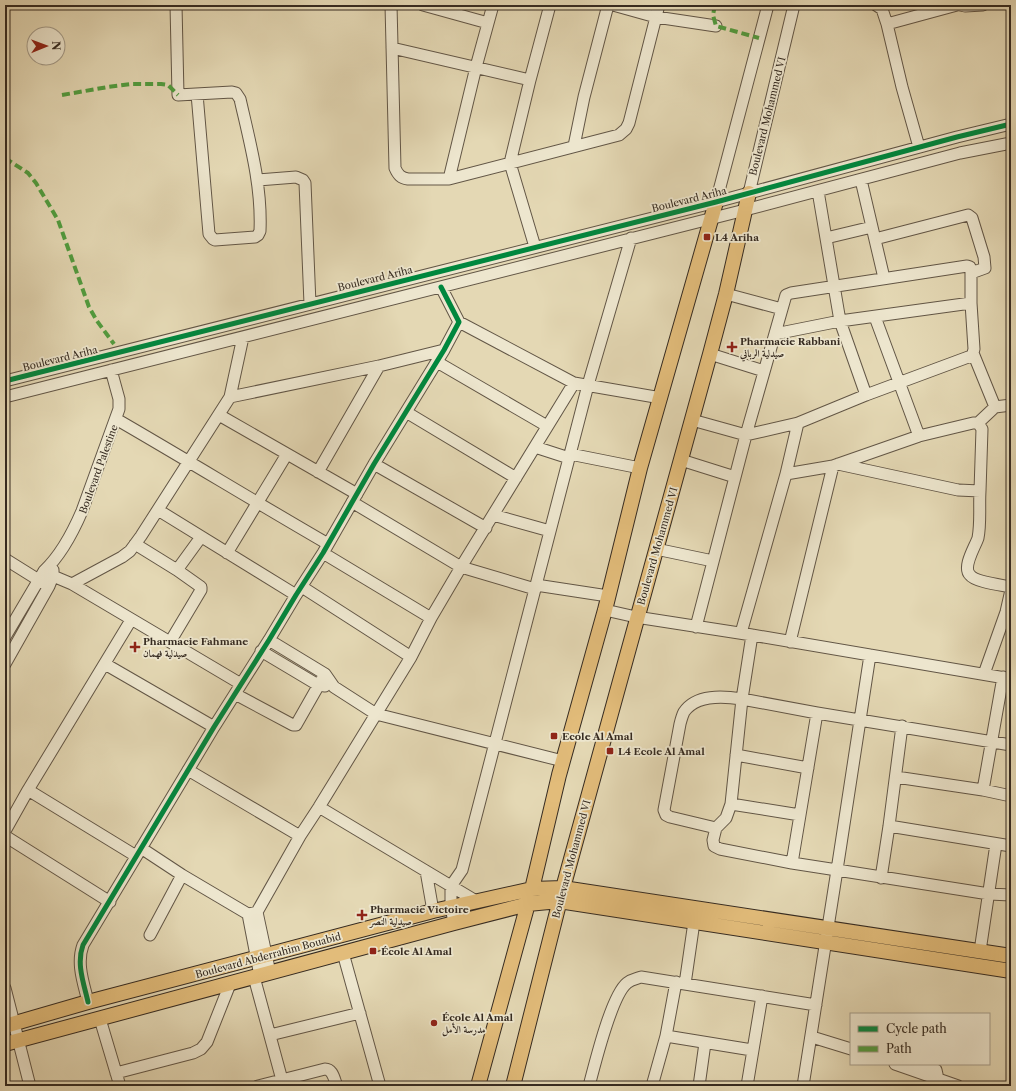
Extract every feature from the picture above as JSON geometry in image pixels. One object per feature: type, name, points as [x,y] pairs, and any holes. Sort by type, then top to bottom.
[{"type":"main road","name":"Boulevard Mohammed VI","points":[[512,1086],[562,888],[726,294],[749,193]]},
{"type":"main road","points":[[478,1086],[532,889],[563,761],[605,610],[640,468],[716,202]]},
{"type":"main road","name":"Boulevard Abderrahim Bouabid","points":[[10,1025],[88,1002],[451,906],[532,889],[562,888],[1011,956]]},
{"type":"main road","name":"Boulevard Abderrahim Bouabid","points":[[12,1042],[528,904],[559,902],[1011,971]]},
{"type":"street","points":[[176,5],[178,95],[232,92],[236,93],[240,99],[258,180],[260,226],[258,235],[218,240],[212,239],[209,234],[197,94]]},
{"type":"street","points":[[391,5],[396,168],[397,173],[402,178],[408,180],[449,179],[574,146],[619,136],[626,129],[629,123],[659,5]]},
{"type":"street","points":[[423,5],[488,23]]},
{"type":"street","points":[[449,179],[476,67],[493,5]]},
{"type":"street","points":[[535,247],[510,163],[550,5]]},
{"type":"street","points":[[574,146],[584,96],[608,5]]},
{"type":"street","points":[[613,5],[656,17],[716,26]]},
{"type":"street","points":[[716,202],[768,5]]},
{"type":"street","name":"Boulevard Mohammed VI","points":[[749,193],[794,5]]},
{"type":"street","points":[[876,5],[882,9],[887,24],[902,87],[919,147]]},
{"type":"street","points":[[887,24],[957,5]]},
{"type":"street","points":[[960,5],[983,5]]},
{"type":"street","points":[[392,48],[530,80]]},
{"type":"street","name":"Boulevard Ariha","points":[[5,381],[716,202],[919,147],[1011,124]]},
{"type":"street","points":[[5,397],[745,210],[960,153],[1011,143]]},
{"type":"street","points":[[258,180],[296,177],[303,180],[305,183],[310,304]]},
{"type":"street","points":[[861,180],[884,278]]},
{"type":"street","points":[[818,191],[840,321],[866,395]]},
{"type":"street","points":[[696,626],[746,435],[786,295],[834,286],[967,266],[974,272],[985,268],[984,257],[972,218],[968,215],[875,239]]},
{"type":"street","points":[[826,238],[872,227]]},
{"type":"street","points":[[454,923],[451,906],[451,886],[462,870],[569,456],[631,238]]},
{"type":"street","points":[[971,270],[973,353],[995,407]]},
{"type":"street","points":[[441,287],[459,322],[574,383],[661,398]]},
{"type":"street","points":[[726,294],[782,309]]},
{"type":"street","points":[[775,334],[840,321],[971,303]]},
{"type":"street","points":[[875,317],[919,436]]},
{"type":"street","points":[[88,1002],[80,961],[80,953],[83,946],[214,727],[326,549],[354,498],[437,362],[459,322]]},
{"type":"street","points":[[72,584],[122,557],[130,551],[135,544],[220,415],[230,397],[243,337]]},
{"type":"street","points":[[230,397],[379,366],[444,350]]},
{"type":"street","points":[[692,420],[746,435],[798,423],[866,395],[971,356],[973,353]]},
{"type":"street","points":[[710,354],[764,371]]},
{"type":"street","points":[[437,362],[547,426]]},
{"type":"street","points":[[318,472],[379,366]]},
{"type":"street","name":"Boulevard Palestine","points":[[5,664],[54,562],[78,522],[116,419],[119,409],[119,399],[111,370]]},
{"type":"street","points":[[290,1081],[270,1035],[261,957],[252,913],[320,807],[411,657],[431,618],[461,566],[486,528],[574,383]]},
{"type":"street","points":[[978,423],[995,407],[1011,405]]},
{"type":"street","points":[[406,412],[516,478]]},
{"type":"street","points":[[220,415],[318,472],[354,498],[461,566],[535,587],[608,596]]},
{"type":"street","points":[[116,419],[189,461],[257,503],[431,618]]},
{"type":"street","points":[[786,474],[836,465],[919,436],[973,422],[978,423],[982,429],[979,527],[978,538],[968,561],[967,569],[969,575],[975,579],[1011,589],[1006,612],[984,674]]},
{"type":"street","points":[[741,633],[786,474],[798,423]]},
{"type":"street","points":[[535,447],[569,456],[640,468]]},
{"type":"street","points":[[227,553],[287,454]]},
{"type":"street","points":[[681,460],[735,477]]},
{"type":"street","points":[[374,464],[486,528]]},
{"type":"street","points":[[836,465],[958,490],[980,491]]},
{"type":"street","points":[[790,642],[836,465]]},
{"type":"street","points":[[158,510],[227,553],[299,591],[411,657]]},
{"type":"street","points":[[493,515],[550,531]]},
{"type":"street","points":[[177,570],[201,537]]},
{"type":"street","points":[[135,544],[201,587],[201,590],[170,642]]},
{"type":"street","points":[[656,549],[713,561]]},
{"type":"street","points":[[5,559],[46,578],[72,584],[241,684]]},
{"type":"street","name":"Boulevard Palestine","points":[[5,637],[46,578]]},
{"type":"street","points":[[605,610],[636,617],[741,633],[1007,678],[991,741],[983,790]]},
{"type":"street","points":[[5,831],[28,790],[131,620]]},
{"type":"street","points":[[752,635],[742,699],[731,804],[723,823],[716,828],[714,846],[720,849],[792,863],[881,878],[988,894],[1011,895]]},
{"type":"street","points":[[269,640],[325,674],[334,687],[376,714],[563,761]]},
{"type":"street","points":[[261,651],[318,686],[334,687]]},
{"type":"street","points":[[803,1086],[812,1037],[827,927],[870,655]]},
{"type":"street","points":[[104,664],[214,727]]},
{"type":"street","points":[[235,694],[293,725],[296,725],[325,674]]},
{"type":"street","points":[[716,828],[670,817],[666,815],[664,810],[683,713],[696,702],[726,696],[1011,745]]},
{"type":"street","points":[[792,863],[818,713]]},
{"type":"street","points":[[881,878],[902,726]]},
{"type":"street","points":[[736,755],[808,768]]},
{"type":"street","points":[[188,770],[300,836]]},
{"type":"street","points":[[896,778],[983,790],[1011,796]]},
{"type":"street","points":[[28,790],[138,852],[252,913]]},
{"type":"street","points":[[731,804],[800,815]]},
{"type":"street","points":[[320,807],[476,901]]},
{"type":"street","points":[[889,826],[1011,846]]},
{"type":"street","points":[[5,836],[110,902]]},
{"type":"street","points":[[980,951],[996,844]]},
{"type":"street","points":[[426,871],[433,911]]},
{"type":"street","points":[[150,935],[182,875]]},
{"type":"street","points":[[652,1086],[680,983],[694,922]]},
{"type":"street","points":[[343,953],[380,1086]]},
{"type":"street","points":[[589,1086],[616,998],[626,983],[633,979],[641,977],[816,1005]]},
{"type":"street","points":[[116,1073],[193,1053],[201,1049],[211,1033],[230,984]]},
{"type":"street","points":[[5,988],[12,1042],[30,1086]]},
{"type":"street","points":[[746,1086],[762,996]]},
{"type":"street","points":[[270,1035],[360,1012]]},
{"type":"street","points":[[100,1019],[120,1086]]},
{"type":"street","points":[[666,1036],[752,1050]]},
{"type":"street","points":[[812,1037],[850,1049]]},
{"type":"street","points":[[699,1086],[705,1043]]},
{"type":"street","points":[[898,1065],[958,1086]]},
{"type":"street","points":[[922,1065],[936,1070],[938,1079]]},
{"type":"street","points":[[258,1086],[290,1081],[328,1069],[332,1072],[337,1086]]},
{"type":"marked path","points":[[715,5],[713,15],[716,26],[759,38]]},
{"type":"marked path","points":[[62,95],[132,84],[168,85],[178,95]]},
{"type":"marked path","points":[[5,158],[28,173],[36,183],[58,220],[89,307],[97,321],[114,344]]},
{"type":"marked path","points":[[372,1086],[380,1084]]},
{"type":"cycle path","points":[[5,381],[716,202],[957,137],[1011,124]]},
{"type":"cycle path","points":[[88,1002],[80,967],[83,945],[214,727],[323,553],[374,464],[444,350],[459,322],[441,287]]},
{"type":"place","name":"L4 Ariha","points":[[707,237]]},
{"type":"place","name":"Pharmacie Rabbani صيدلية الرباني","points":[[732,347]]},
{"type":"place","name":"Pharmacie Fahmane صيدلية فهمان","points":[[135,647]]},
{"type":"place","name":"Ecole Al Amal","points":[[554,736]]},
{"type":"place","name":"L4 Ecole Al Amal","points":[[610,751]]},
{"type":"place","name":"Pharmacie Victoire صيدلية النصر","points":[[362,915]]},
{"type":"place","name":"École Al Amal","points":[[373,951]]},
{"type":"place","name":"École Al Amal مدرسة الأمل","points":[[434,1023]]}]
